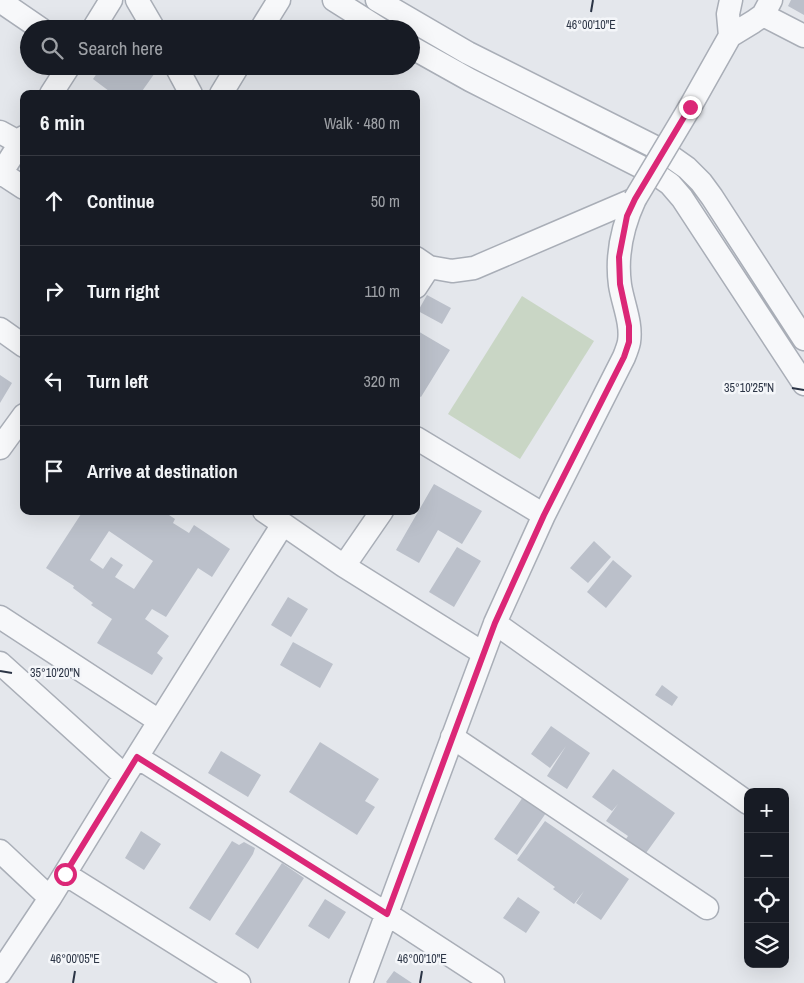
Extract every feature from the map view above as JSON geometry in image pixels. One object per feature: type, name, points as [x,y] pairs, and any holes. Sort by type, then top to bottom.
[{"type":"street","points":[[0,0],[28,20]]},
{"type":"street","points":[[99,20],[111,0]]},
{"type":"street","points":[[137,0],[149,20]]},
{"type":"street","points":[[267,20],[279,0]]},
{"type":"street","points":[[334,0],[366,20]]},
{"type":"street","points":[[378,0],[402,20]]},
{"type":"street","points":[[730,36],[728,10],[732,0]]},
{"type":"street","points":[[361,983],[495,623],[544,515],[624,357],[629,342],[629,326],[620,284],[619,257],[627,216],[730,36],[753,22],[767,8],[804,36]]},
{"type":"street","points":[[420,30],[657,148],[683,165],[701,182],[712,197],[804,339]]},
{"type":"street","points":[[420,52],[520,106],[626,158],[670,184],[682,198],[804,384]]},
{"type":"street","points":[[54,90],[63,75]]},
{"type":"street","points":[[181,75],[190,90]]},
{"type":"street","points":[[223,90],[233,75]]},
{"type":"street","points":[[0,132],[20,139]]},
{"type":"street","points":[[20,143],[1,174],[20,186]]},
{"type":"street","points":[[423,262],[452,271],[474,268],[635,199]]},
{"type":"street","points":[[0,330],[20,343]]},
{"type":"street","points":[[0,448],[20,420]]},
{"type":"street","points":[[420,448],[544,515]]},
{"type":"street","points":[[270,515],[344,566],[483,654]]},
{"type":"street","points":[[344,566],[379,515]]},
{"type":"street","points":[[0,972],[50,898],[283,524]]},
{"type":"street","points":[[0,617],[160,721]]},
{"type":"street","points":[[495,623],[744,800]]},
{"type":"street","points":[[0,663],[131,767],[387,914],[493,983]]},
{"type":"street","points":[[452,737],[707,908]]},
{"type":"street","points":[[0,851],[50,898]]},
{"type":"street","points":[[65,874],[239,983]]},
{"type":"green space","points":[[522,296],[594,341],[520,459],[448,414]]},
{"type":"building","points":[[791,0],[804,0],[804,15],[788,6]]},
{"type":"building","points":[[96,75],[153,75],[143,90],[108,90],[93,79]]},
{"type":"building","points":[[427,295],[451,308],[442,324],[420,312],[420,307]]},
{"type":"building","points":[[420,332],[450,350],[420,396]]},
{"type":"building","points":[[0,375],[12,383],[0,403]]},
{"type":"building","points":[[434,484],[482,511],[462,544],[438,530],[419,563],[396,550],[416,515],[420,515],[420,508]]},
{"type":"building","points":[[80,515],[169,515],[175,519],[173,523],[189,533],[194,525],[230,549],[212,577],[198,568],[166,617],[152,609],[145,619],[169,636],[157,653],[163,658],[152,675],[97,643],[112,619],[91,605],[93,603],[73,588],[74,586],[46,568]],"holes":[[[109,531],[153,561],[134,589],[115,577],[123,565],[111,557],[103,569],[90,560]]]},
{"type":"building","points":[[594,541],[611,557],[588,583],[570,568]]},
{"type":"building","points":[[457,547],[481,561],[454,607],[429,592]]},
{"type":"building","points":[[613,560],[632,576],[606,608],[587,592]]},
{"type":"building","points":[[288,597],[308,609],[291,637],[271,625]]},
{"type":"building","points":[[293,642],[333,664],[320,688],[280,665]]},
{"type":"building","points":[[662,685],[678,697],[672,706],[655,695]]},
{"type":"building","points":[[551,726],[590,753],[567,789],[547,776],[566,746],[550,768],[531,754]]},
{"type":"building","points":[[320,742],[379,779],[365,801],[375,807],[357,835],[289,792]]},
{"type":"building","points":[[221,751],[261,775],[248,797],[208,773]]},
{"type":"building","points":[[613,769],[675,813],[646,853],[626,839],[628,836],[606,821],[618,804],[612,811],[592,797]]},
{"type":"building","points":[[523,797],[546,813],[517,855],[494,839]]},
{"type":"building","points":[[545,821],[629,879],[601,920],[576,903],[584,891],[574,904],[553,889],[555,887],[517,860]]},
{"type":"building","points":[[141,831],[161,844],[144,870],[125,858]]},
{"type":"building","points":[[232,841],[239,845],[244,842],[255,848],[210,921],[189,908]]},
{"type":"building","points":[[282,863],[304,878],[258,949],[235,934]]},
{"type":"building","points":[[518,897],[540,912],[526,933],[503,918]]},
{"type":"building","points":[[325,899],[346,912],[329,939],[308,926]]},
{"type":"building","points":[[394,971],[412,983],[387,983]]},
{"type":"route","points":[[65,874],[137,757],[387,914],[495,623],[544,515],[624,357],[629,342],[629,326],[620,284],[619,257],[627,216],[635,199],[690,107]]}]
